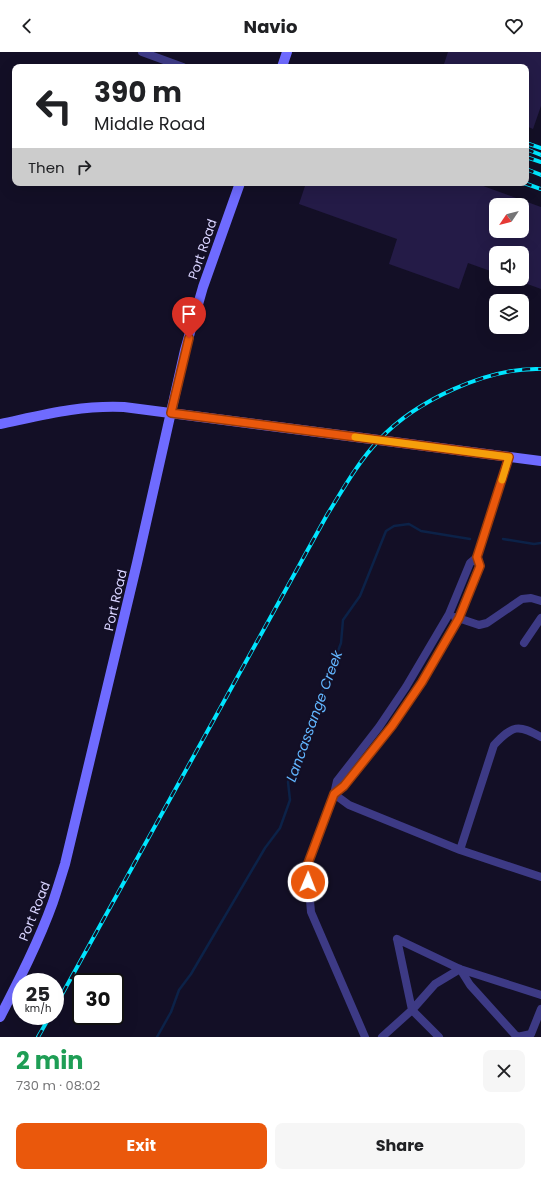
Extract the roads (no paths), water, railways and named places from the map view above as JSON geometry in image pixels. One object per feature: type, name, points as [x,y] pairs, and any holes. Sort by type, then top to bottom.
[{"type":"main road","points":[[283,64],[287,52]]},
{"type":"main road","name":"Port Road","points":[[0,1017],[44,925],[65,864],[137,563],[185,350],[203,287],[239,186]]},
{"type":"main road","points":[[0,424],[86,407],[124,407],[541,461]]},
{"type":"street","points":[[142,52],[175,64]]},
{"type":"street","points":[[365,1037],[311,912],[307,866],[334,794],[337,781],[379,727],[406,687],[449,614],[470,563],[477,557],[509,457]]},
{"type":"street","points":[[334,794],[344,786],[392,726],[422,682],[459,618],[480,566],[477,557]]},
{"type":"street","points":[[449,614],[479,624],[487,623],[522,599],[531,598],[541,601]]},
{"type":"street","points":[[524,643],[541,618]]},
{"type":"street","points":[[460,850],[494,745],[515,728],[525,728],[541,737]]},
{"type":"street","points":[[334,794],[349,805],[460,850],[541,877]]},
{"type":"street","points":[[439,1037],[412,1010],[397,939],[460,969],[541,995]]},
{"type":"street","points":[[460,969],[470,985],[517,1037],[531,1034],[541,1008]]},
{"type":"street","points":[[382,1037],[412,1010],[435,984],[460,969]]},
{"type":"waterway","name":"Lancassange Creek","points":[[157,1037],[171,1012],[179,990],[191,974],[265,848],[280,828],[290,800],[288,782],[341,643],[343,620],[360,596],[386,531],[394,526],[409,524],[421,531],[470,539]]},
{"type":"waterway","name":"Lancassange Creek","points":[[503,539],[534,544],[541,543]]},
{"type":"railway","points":[[529,144],[541,148]]},
{"type":"railway","points":[[529,150],[541,155]]},
{"type":"railway","points":[[529,158],[541,162]]},
{"type":"railway","points":[[529,170],[541,175]]},
{"type":"railway","points":[[529,185],[541,189]]},
{"type":"railway","points":[[64,991],[327,515],[364,457],[379,440],[412,412],[454,389],[476,380],[498,374],[520,370],[541,369]]},
{"type":"railway","points":[[38,1037],[45,1025]]}]
